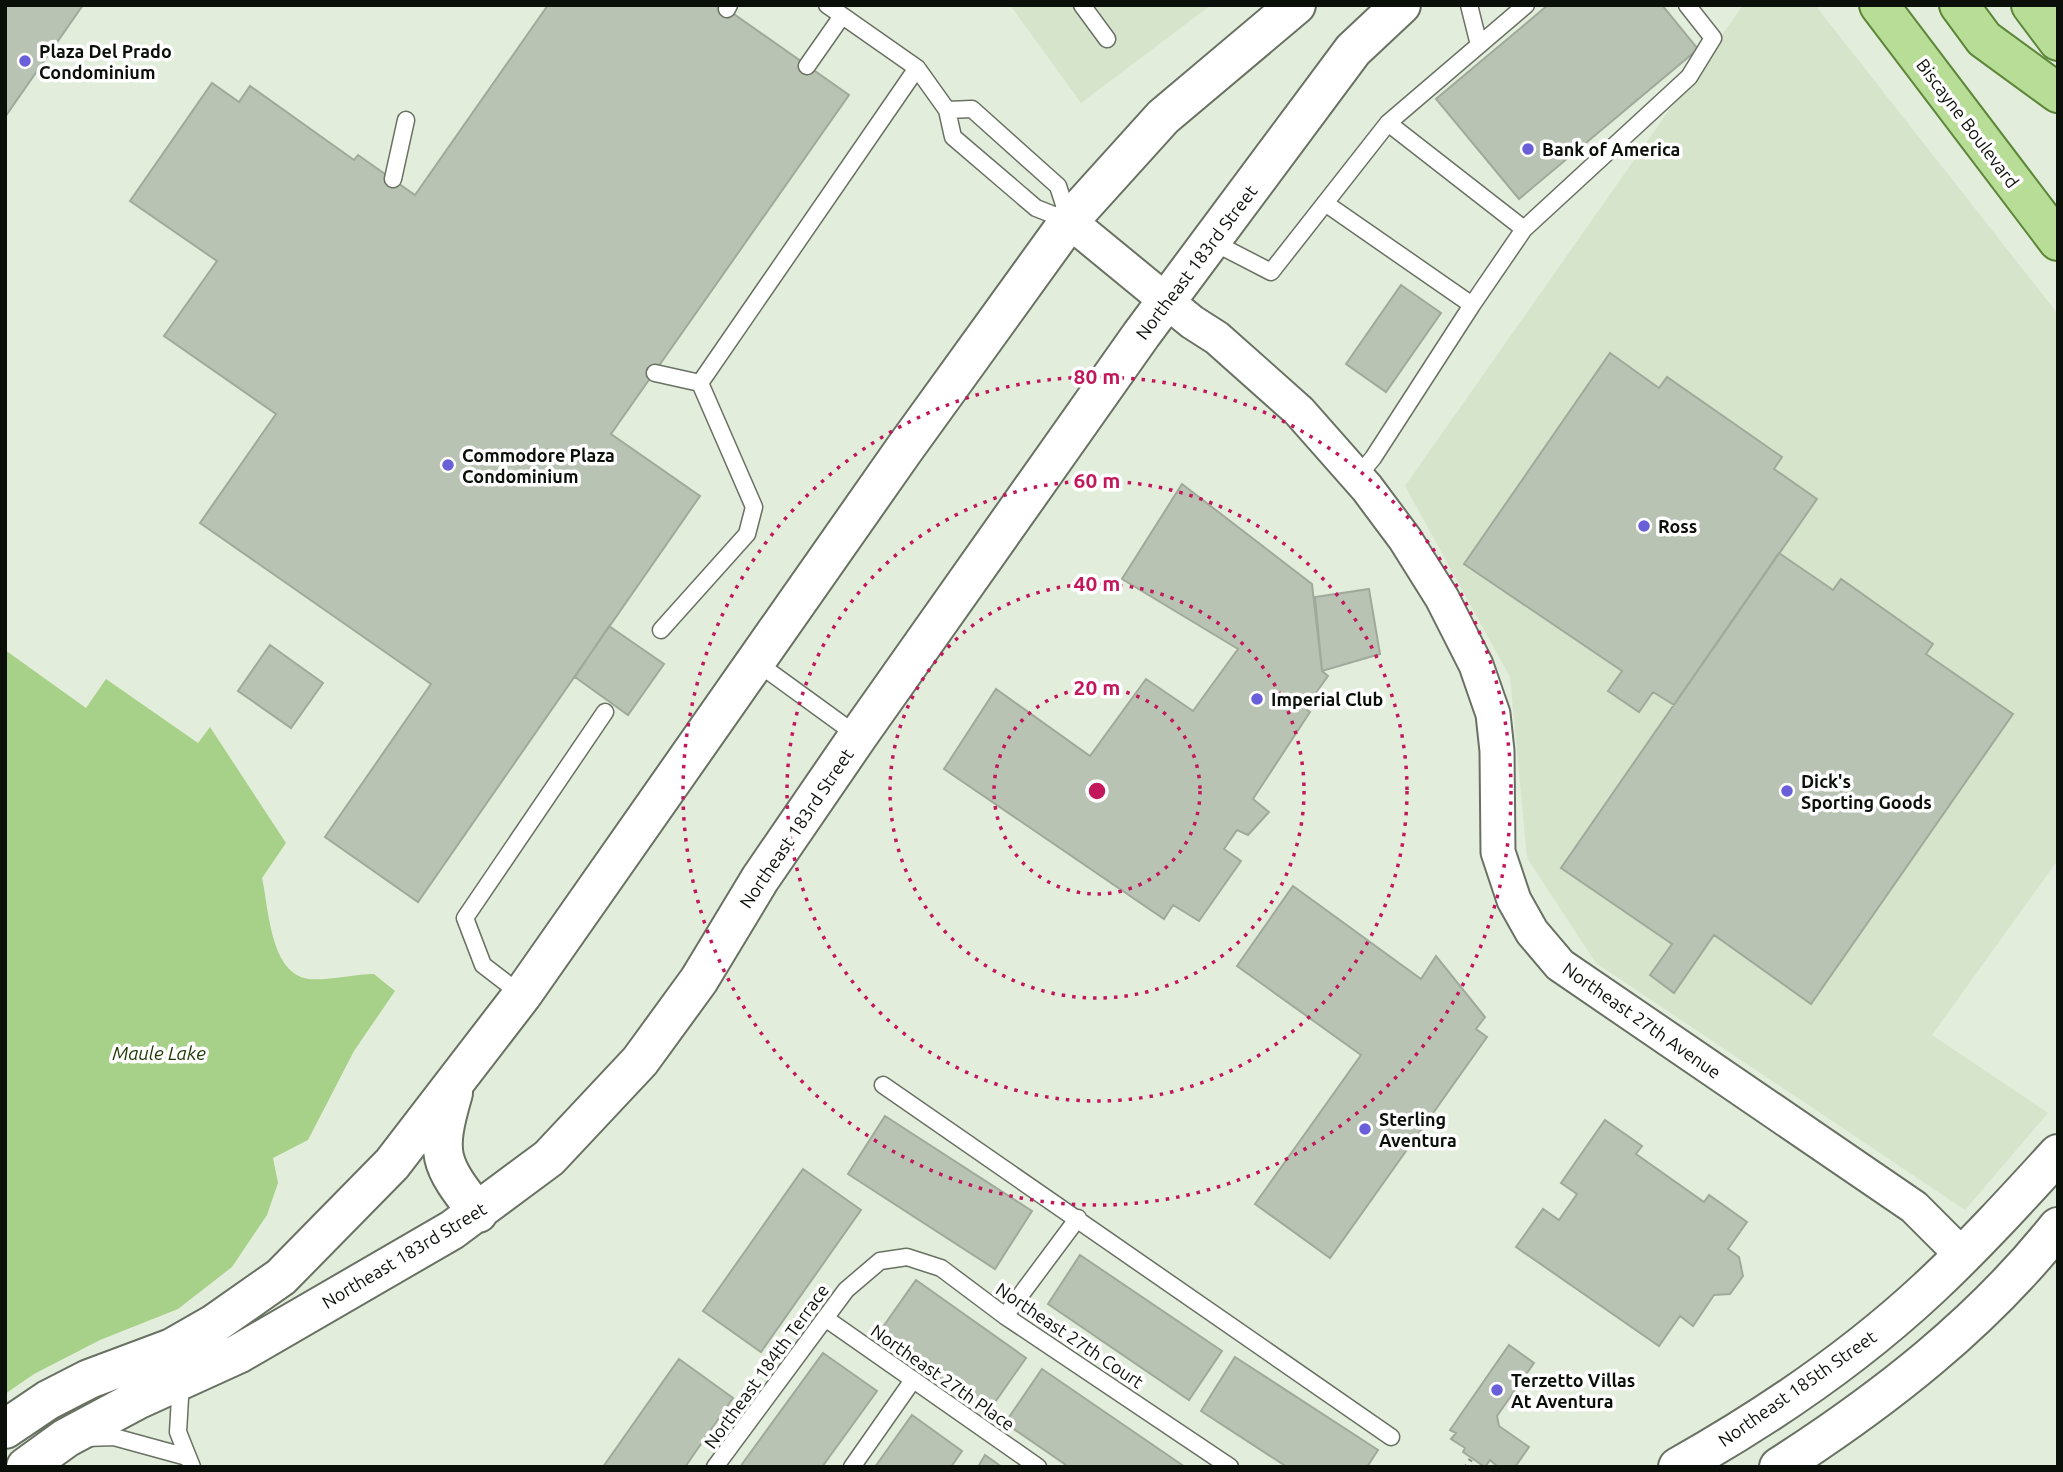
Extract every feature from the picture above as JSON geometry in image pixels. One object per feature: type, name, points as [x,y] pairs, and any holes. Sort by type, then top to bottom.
[{"type":"main road","name":"Biscayne Boulevard","points":[[1879,5],[2058,240]]},
{"type":"main road","points":[[1959,5],[1984,39],[2058,93]]},
{"type":"main road","points":[[2031,5],[2058,41]]},
{"type":"street","name":"Northeast 183rd Street","points":[[26,1467],[177,1364],[214,1324],[281,1278],[392,1164],[522,995],[1069,221],[1163,117],[1296,5]]},
{"type":"street","name":"Northeast 183rd Street","points":[[5,1429],[48,1401],[89,1380],[238,1354],[478,1213],[549,1158],[640,1061],[699,980],[760,879],[858,736],[1167,301],[1353,50],[1392,11]]},
{"type":"street","name":"Northeast 27th Avenue","points":[[1069,221],[1217,338],[1299,411],[1357,477],[1405,539],[1442,598],[1476,665],[1494,726],[1498,852],[1514,900],[1532,932],[1560,965],[1914,1207],[1963,1256]]},
{"type":"street","points":[[457,1081],[442,1134],[443,1161],[454,1183],[478,1213]]},
{"type":"street","name":"Northeast 185th Street","points":[[1689,1462],[1848,1357],[1963,1256],[2058,1154]]},
{"type":"street","points":[[1779,1467],[1887,1392],[1962,1329],[2024,1269],[2058,1227]]},
{"type":"lane","points":[[827,5],[917,68],[947,110],[953,137],[1036,208],[1069,221]]},
{"type":"lane","points":[[1082,5],[1107,39]]},
{"type":"lane","points":[[1469,5],[1479,45]]},
{"type":"lane","points":[[1211,241],[1271,272],[1388,123],[1526,5]]},
{"type":"lane","points":[[1357,477],[1373,458],[1524,229],[1689,77],[1713,38],[1687,5]]},
{"type":"lane","points":[[807,66],[842,16]]},
{"type":"lane","points":[[700,383],[917,68]]},
{"type":"lane","points":[[947,110],[972,109],[1058,186],[1069,221]]},
{"type":"lane","points":[[393,179],[406,120]]},
{"type":"lane","points":[[1388,123],[1524,229]]},
{"type":"lane","points":[[1325,203],[1472,305]]},
{"type":"lane","points":[[655,373],[700,383]]},
{"type":"lane","points":[[661,630],[747,534],[754,507],[700,383]]},
{"type":"lane","points":[[756,662],[858,736]]},
{"type":"lane","points":[[522,995],[483,965],[465,918],[606,712]]},
{"type":"lane","points":[[883,1085],[1391,1437]]},
{"type":"lane","points":[[1005,1316],[1078,1218]]},
{"type":"lane","name":"Northeast 27th Court","points":[[880,1261],[907,1257],[941,1268],[1005,1316],[1230,1467]]},
{"type":"lane","name":"Northeast 184th Terrace","points":[[715,1467],[846,1290],[880,1261]]},
{"type":"lane","name":"Northeast 27th Place","points":[[825,1318],[1038,1467]]},
{"type":"lane","points":[[177,1364],[178,1432],[189,1462]]},
{"type":"lane","points":[[852,1467],[913,1380]]},
{"type":"lane","points":[[66,1438],[114,1437],[189,1462]]},
{"type":"path","points":[[1466,1467],[1471,1459]]},
{"type":"shaded area","points":[[1010,5],[1211,5],[1081,103]]},
{"type":"shaded area","points":[[1743,5],[1815,5],[2058,314],[2058,860],[1932,1035],[2048,1113],[1965,1210],[1596,963],[1527,858],[1510,677],[1405,486]]},
{"type":"water","name":"Maule Lake","points":[[5,650],[86,708],[106,679],[198,743],[210,727],[286,843],[262,878],[274,938],[286,965],[296,974],[309,979],[374,974],[395,991],[354,1051],[308,1140],[273,1158],[278,1183],[267,1215],[232,1267],[178,1309],[100,1340],[34,1374],[5,1394]]},
{"type":"building","name":"Plaza Del Prado Condominium","points":[[5,5],[83,5],[5,117]]},
{"type":"building","name":"Commodore Plaza Condominium","points":[[548,5],[721,5],[849,95],[611,434],[700,496],[418,902],[325,837],[431,684],[200,523],[276,414],[164,336],[217,261],[130,201],[212,83],[239,102],[250,86],[354,160],[358,155],[415,195]]},
{"type":"building","name":"Bank of America","points":[[1548,5],[1662,5],[1698,49],[1519,199],[1436,99]]},
{"type":"building","points":[[1401,285],[1441,313],[1386,392],[1346,364]]},
{"type":"building","name":"Ross","points":[[1610,353],[1659,388],[1667,377],[1782,457],[1774,469],[1817,499],[1674,705],[1653,692],[1639,712],[1608,691],[1622,671],[1464,564]]},
{"type":"building","name":"Imperial Club","points":[[1182,484],[1312,584],[1322,671],[1328,676],[1305,708],[1310,712],[1253,799],[1269,812],[1248,835],[1237,830],[1224,849],[1241,861],[1199,921],[1173,905],[1164,919],[944,769],[996,689],[1090,756],[1146,679],[1193,711],[1238,649],[1122,579]]},
{"type":"building","name":"Dick's Sporting Goods","points":[[1779,553],[1833,590],[1841,579],[1933,644],[1926,654],[2013,714],[1811,1004],[1714,935],[1674,993],[1650,975],[1672,944],[1561,868]]},
{"type":"building","points":[[1369,589],[1380,654],[1322,671],[1315,597]]},
{"type":"building","points":[[609,626],[664,664],[628,715],[575,677]]},
{"type":"building","points":[[270,645],[323,683],[291,728],[238,691]]},
{"type":"building","name":"Sterling Aventura","points":[[1293,886],[1421,979],[1436,956],[1485,1017],[1476,1029],[1487,1037],[1330,1258],[1255,1204],[1361,1055],[1237,966]]},
{"type":"building","points":[[885,1116],[1032,1211],[995,1269],[848,1174]]},
{"type":"building","points":[[1605,1120],[1642,1146],[1636,1154],[1704,1202],[1709,1195],[1747,1222],[1728,1249],[1739,1257],[1743,1276],[1730,1294],[1714,1295],[1693,1326],[1680,1316],[1659,1346],[1516,1247],[1543,1209],[1559,1220],[1577,1194],[1561,1183]]},
{"type":"building","points":[[803,1169],[861,1210],[761,1352],[703,1311]]},
{"type":"building","points":[[1080,1255],[1222,1351],[1189,1400],[1048,1304]]},
{"type":"building","points":[[916,1280],[1026,1358],[988,1412],[878,1334]]},
{"type":"building","name":"Terzetto Villas At Aventura","points":[[1509,1345],[1534,1363],[1497,1416],[1499,1426],[1529,1447],[1515,1467],[1498,1467],[1490,1460],[1485,1467],[1463,1452],[1465,1448],[1451,1439],[1456,1433],[1450,1430]]},
{"type":"building","points":[[823,1353],[877,1391],[822,1467],[740,1467]]},
{"type":"building","points":[[1235,1357],[1378,1450],[1367,1467],[1287,1467],[1201,1411]]},
{"type":"building","points":[[679,1359],[733,1398],[685,1467],[603,1467]]},
{"type":"building","points":[[1042,1369],[1185,1467],[1069,1467],[1005,1423]]},
{"type":"building","points":[[912,1415],[962,1451],[951,1467],[875,1467]]},
{"type":"building","points":[[985,1455],[1002,1467],[978,1467]]},
{"type":"place","name":"Plaza Del Prado Condominium","points":[[25,61]]},
{"type":"place","name":"Bank of America","points":[[1528,149]]},
{"type":"place","name":"Commodore Plaza Condominium","points":[[448,465]]},
{"type":"place","name":"Ross","points":[[1644,526]]},
{"type":"place","name":"Imperial Club","points":[[1257,699]]},
{"type":"place","name":"Dick's Sporting Goods","points":[[1787,791]]},
{"type":"place","name":"Sterling Aventura","points":[[1365,1129]]},
{"type":"place","name":"Terzetto Villas At Aventura","points":[[1497,1390]]}]
